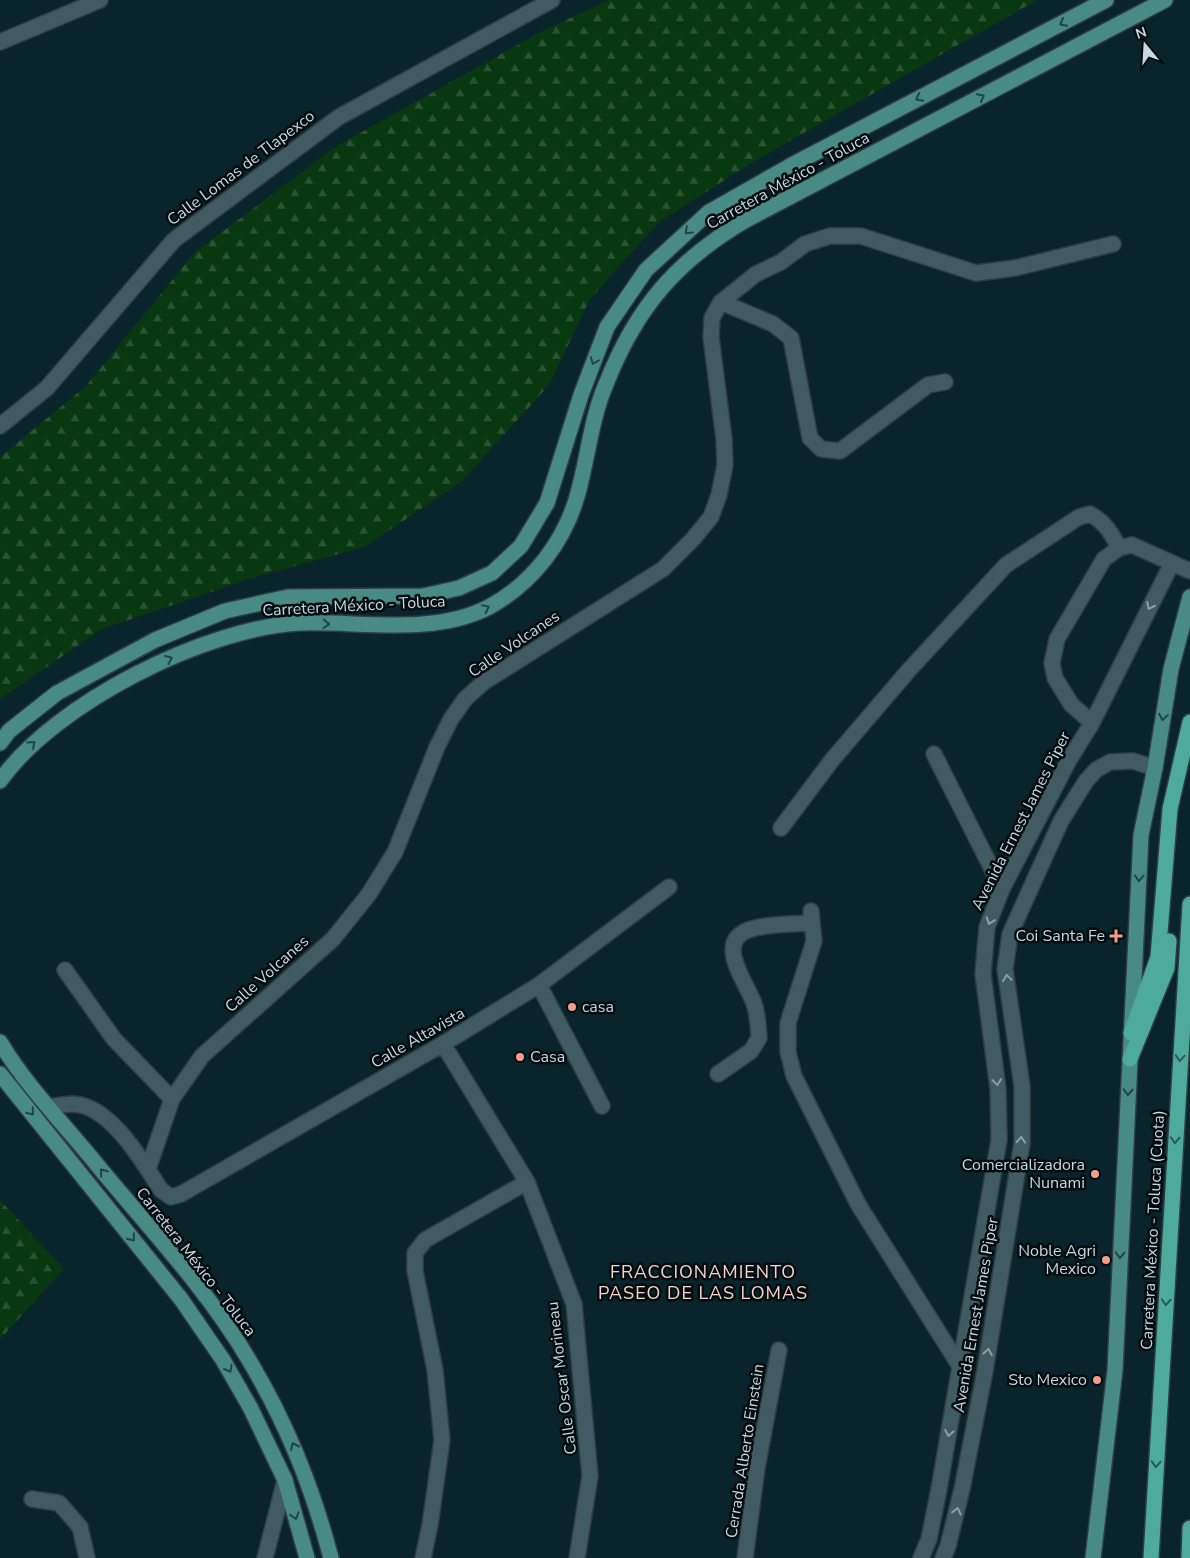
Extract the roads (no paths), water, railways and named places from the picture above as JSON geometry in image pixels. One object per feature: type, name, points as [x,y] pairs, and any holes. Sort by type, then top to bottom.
[{"type":"highway","points":[[1131,1033],[1158,957],[1170,809],[1180,775],[1190,722]]},
{"type":"highway","points":[[1130,1059],[1167,968],[1180,808],[1180,775]]},
{"type":"highway","name":"Carretera México - Toluca (Cuota)","points":[[1150,1558],[1190,904]]},
{"type":"highway","points":[[1188,1558],[1190,1528]]},
{"type":"main road","name":"Carretera México - Toluca","points":[[0,743],[9,731],[57,694],[155,640],[225,611],[288,598],[423,596],[459,588],[492,573],[521,546],[547,503],[581,395],[607,327],[646,270],[709,212],[790,166],[1106,0]]},
{"type":"main road","name":"Carretera México - Toluca","points":[[0,781],[27,748],[76,708],[153,667],[215,640],[243,631],[302,623],[390,626],[445,621],[465,617],[488,607],[511,592],[531,576],[552,551],[566,527],[578,493],[594,415],[620,352],[648,303],[692,256],[746,220],[1165,0]]},
{"type":"main road","points":[[1093,1558],[1115,1370],[1141,834],[1155,768],[1171,669],[1190,597]]},
{"type":"main road","name":"Carretera México - Toluca","points":[[0,1042],[32,1088],[50,1107],[192,1280],[248,1358],[276,1406],[295,1448],[316,1502],[331,1558]]},
{"type":"main road","points":[[0,1074],[181,1299],[223,1360],[250,1407],[285,1480],[307,1558]]},
{"type":"street","points":[[0,42],[100,0]]},
{"type":"street","name":"Calle Lomas de Tlapexco","points":[[0,426],[47,388],[174,240],[339,117],[552,0]]},
{"type":"street","points":[[946,382],[928,384],[840,451],[821,449],[810,438],[790,338],[773,324],[720,302],[756,274],[782,262],[806,244],[830,236],[861,236],[976,273],[1015,268],[1113,244]]},
{"type":"street","name":"Calle Volcanes","points":[[148,1169],[172,1099],[202,1056],[333,939],[369,894],[395,852],[437,747],[451,718],[465,699],[484,682],[663,569],[693,539],[711,517],[719,495],[725,465],[724,439],[711,338],[712,318],[720,302]]},
{"type":"street","points":[[781,828],[844,745],[908,670],[1006,565],[1079,517],[1090,514],[1099,519],[1110,532],[1119,548]]},
{"type":"street","points":[[1092,723],[1071,704],[1055,678],[1052,663],[1057,639],[1104,559],[1119,548],[1132,545],[1190,571]]},
{"type":"street","name":"Avenida Ernest James Piper","points":[[921,1558],[929,1539],[961,1368],[998,1140],[998,1088],[983,974],[987,927],[1002,889],[1069,760],[1092,723],[1172,563]]},
{"type":"street","points":[[934,754],[1002,889]]},
{"type":"street","name":"Avenida Ernest James Piper","points":[[943,1558],[948,1546],[962,1489],[985,1371],[1022,1143],[1022,1086],[1006,969],[1010,934],[1061,821],[1086,781],[1096,770],[1110,762],[1133,761],[1155,768]]},
{"type":"street","name":"Calle Altavista","points":[[148,1169],[161,1190],[170,1197],[182,1194],[443,1044],[539,985],[669,887]]},
{"type":"street","points":[[718,1074],[751,1051],[759,1038],[753,1001],[735,968],[734,946],[736,938],[742,932],[755,928],[812,917],[814,942],[788,1023],[788,1052],[794,1076],[858,1204],[961,1368]]},
{"type":"street","points":[[64,970],[114,1039],[172,1099]]},
{"type":"street","points":[[539,985],[602,1106]]},
{"type":"street","name":"Calle Oscar Morineau","points":[[443,1044],[527,1182],[574,1304],[590,1476],[577,1558]]},
{"type":"street","points":[[50,1107],[73,1104],[92,1109],[110,1121],[148,1169]]},
{"type":"street","points":[[422,1558],[430,1525],[442,1440],[436,1370],[415,1271],[415,1253],[426,1240],[527,1182]]},
{"type":"street","name":"Cerrada Alberto Einstein","points":[[745,1558],[756,1468],[779,1350]]},
{"type":"street","points":[[265,1558],[285,1480]]},
{"type":"street","points":[[32,1499],[58,1503],[80,1527],[87,1558]]},
{"type":"place","name":"Coi Santa Fe","points":[[1116,936]]},
{"type":"place","name":"casa","points":[[572,1007]]},
{"type":"place","name":"Casa","points":[[520,1057]]},
{"type":"place","name":"Comercializadora Nunami","points":[[1095,1174]]},
{"type":"place","name":"Noble Agri Mexico","points":[[1106,1260]]},
{"type":"place","name":"Sto Mexico","points":[[1097,1380]]},
{"type":"district","name":"FRACCIONAMIENTO PASEO DE LAS LOMAS","points":[[703,1282]]}]
